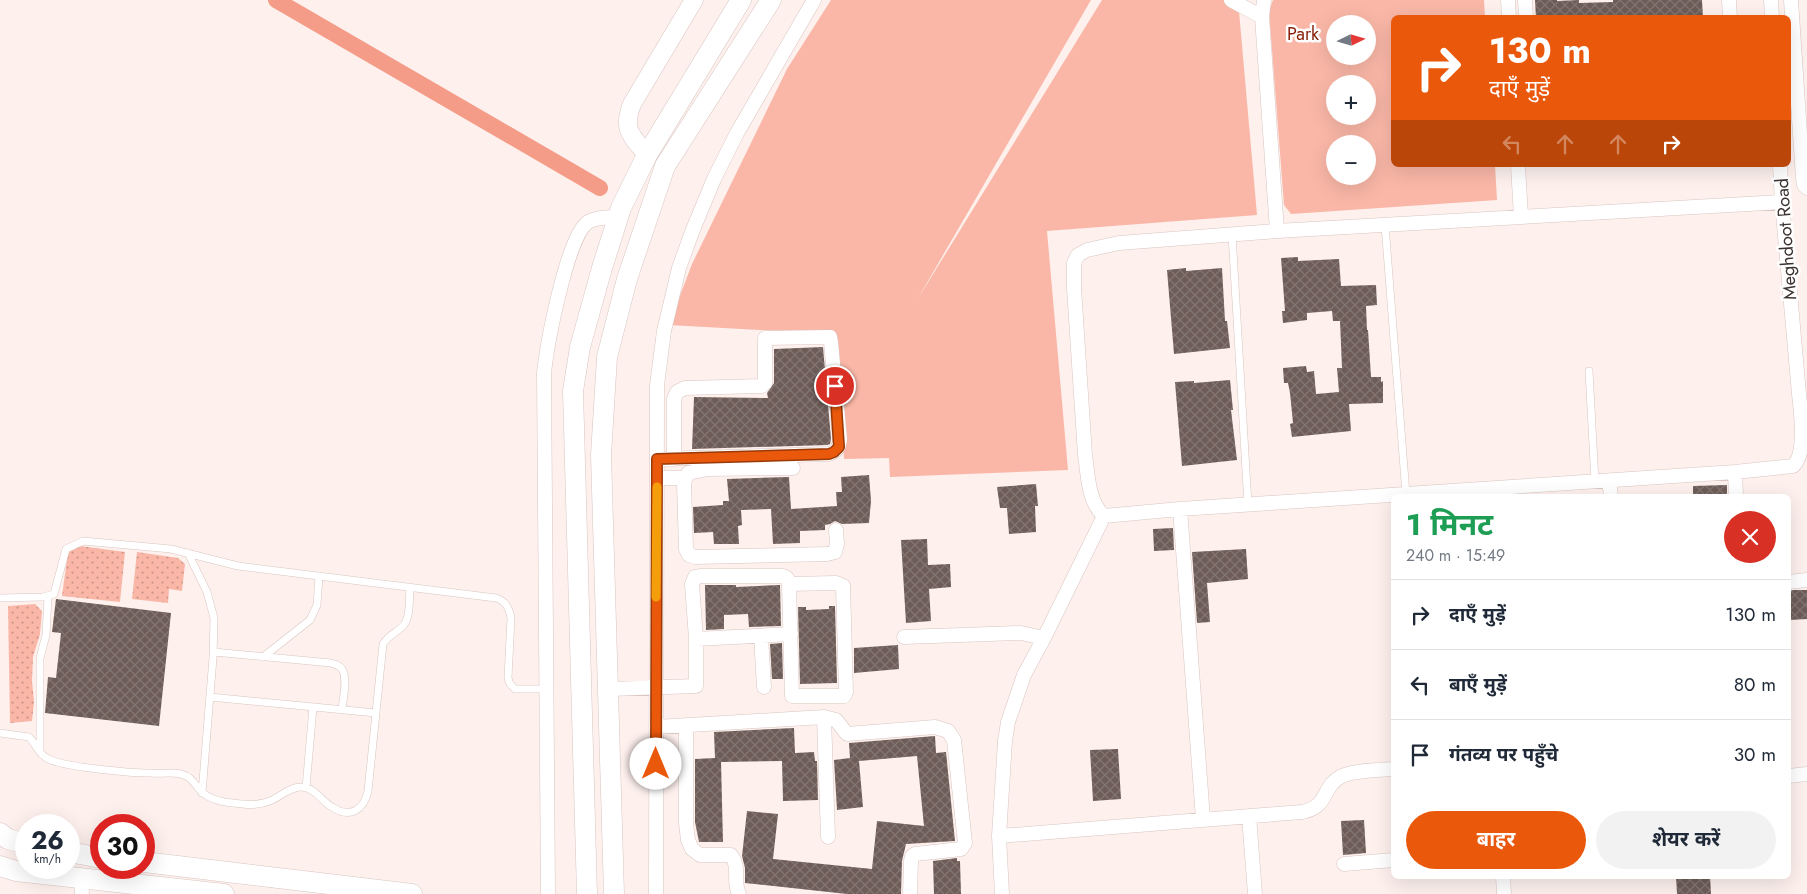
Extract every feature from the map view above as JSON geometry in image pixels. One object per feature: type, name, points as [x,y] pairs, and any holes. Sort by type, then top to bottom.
[{"type":"main road","points":[[587,894],[573,391],[580,347],[619,217],[647,155],[741,0]]},
{"type":"main road","points":[[614,894],[601,455],[607,356],[627,279],[665,166],[771,0]]},
{"type":"main road","points":[[0,833],[15,840]]},
{"type":"main road","points":[[155,863],[412,894]]},
{"type":"main road","points":[[0,866],[82,886],[224,894]]},
{"type":"street","points":[[647,155],[629,134],[626,118],[632,104],[694,0]]},
{"type":"street","points":[[656,894],[657,385],[664,331],[683,259],[714,179],[737,134],[814,0]]},
{"type":"street","points":[[1231,0],[1262,18]]},
{"type":"street","points":[[1264,0],[1262,18],[1277,231]]},
{"type":"street","points":[[1508,0],[1509,15]]},
{"type":"street","points":[[1526,0],[1526,15]]},
{"type":"street","points":[[1729,0],[1730,15]]},
{"type":"street","points":[[1771,0],[1772,15]]},
{"type":"street","points":[[1791,0],[1799,128],[1804,186],[1807,188]]},
{"type":"street","points":[[1518,167],[1521,217]]},
{"type":"street","name":"Meghdoot Road","points":[[1735,472],[1793,466],[1798,462],[1803,446],[1803,423],[1780,167]]},
{"type":"street","points":[[1391,496],[1180,509],[1104,516],[1098,511],[1094,502],[1087,469],[1078,352],[1074,263],[1078,255],[1087,250],[1105,245],[1232,234],[1782,202]]},
{"type":"street","points":[[548,894],[544,373],[556,304],[576,239],[587,222],[619,217]]},
{"type":"street","points":[[657,459],[829,454],[834,452],[839,447],[840,439],[832,342],[830,337],[764,338],[765,383],[762,386],[685,388],[677,392],[674,399],[674,458]]},
{"type":"street","points":[[657,478],[684,478],[691,472],[698,470],[793,468]]},
{"type":"street","points":[[1421,494],[1735,472],[1736,494]]},
{"type":"street","points":[[684,478],[686,549],[689,555],[693,557],[827,554],[835,552],[836,530]]},
{"type":"street","points":[[1609,481],[1611,494]]},
{"type":"street","points":[[1180,509],[1203,819]]},
{"type":"street","points":[[1002,894],[999,836],[1008,722],[1024,675],[1104,516]]},
{"type":"street","points":[[609,689],[696,686],[696,639],[692,584],[694,577],[783,576],[787,578],[789,584],[792,696],[844,696],[846,689],[843,586],[836,583],[789,584]]},
{"type":"street","points":[[1791,582],[1807,580]]},
{"type":"street","points":[[904,637],[1021,633],[1044,638]]},
{"type":"street","points":[[696,639],[791,634]]},
{"type":"street","points":[[760,636],[764,687]]},
{"type":"street","points":[[656,728],[824,718],[836,720],[847,734],[935,727],[948,731],[954,740],[965,843],[961,849],[915,854],[912,856],[910,894]]},
{"type":"street","points":[[824,718],[828,837]]},
{"type":"street","points":[[686,727],[686,823],[688,840],[692,849],[700,855],[731,855],[736,862],[736,887],[739,894]]},
{"type":"street","points":[[999,836],[1308,811],[1319,806],[1332,784],[1338,778],[1353,773],[1391,769]]},
{"type":"street","points":[[1791,776],[1807,774]]},
{"type":"street","points":[[1249,816],[1255,894]]},
{"type":"street","points":[[1344,864],[1391,860]]},
{"type":"street","points":[[1503,879],[1504,894]]},
{"type":"lane","points":[[1385,225],[1406,494]]},
{"type":"lane","points":[[1232,234],[1248,505]]},
{"type":"lane","points":[[1589,371],[1595,482]]},
{"type":"lane","points":[[0,598],[48,597],[56,592],[66,548],[77,543],[90,542],[170,549],[224,564],[501,600],[506,603],[509,609],[510,618],[508,678],[510,684],[515,689],[547,689]]},
{"type":"lane","points":[[188,553],[212,604],[214,618],[214,652],[202,793]]},
{"type":"lane","points":[[263,657],[310,620],[317,606],[320,576]]},
{"type":"lane","points":[[0,733],[29,736],[47,759],[81,767],[182,774],[190,777],[202,793],[222,802],[245,804],[270,801],[296,788],[306,788],[316,793],[330,806],[338,810],[351,812],[360,809],[368,791],[384,644],[406,621],[410,587]]},
{"type":"lane","points":[[40,752],[40,658],[46,635],[48,597]]},
{"type":"lane","points":[[214,652],[337,665],[342,669],[343,675],[342,709]]},
{"type":"lane","points":[[210,697],[376,713]]},
{"type":"lane","points":[[306,788],[313,707]]},
{"type":"green space","points":[[831,0],[1091,0],[917,300],[1102,0],[1238,0],[1257,215],[1047,231],[1068,470],[890,477],[889,458],[844,459],[835,334],[669,325],[692,264],[787,69]]},
{"type":"green space","name":"Park","points":[[1273,0],[1484,0],[1485,15],[1391,15],[1391,167],[1495,167],[1497,200],[1291,214],[1284,205],[1269,11]]},
{"type":"green space","points":[[80,546],[125,552],[120,602],[62,596],[68,552]]},
{"type":"green space","points":[[137,552],[178,558],[185,564],[182,591],[169,589],[168,603],[132,599]]},
{"type":"green space","points":[[35,604],[42,611],[40,634],[33,657],[32,681],[34,702],[32,721],[10,723],[8,606]]},
{"type":"building","points":[[1535,0],[1579,0],[1579,3],[1613,2],[1613,0],[1702,0],[1703,15],[1536,15]]},
{"type":"building","points":[[1298,257],[1298,261],[1339,259],[1341,286],[1376,285],[1377,305],[1366,306],[1367,330],[1371,377],[1381,377],[1381,382],[1383,381],[1383,403],[1349,404],[1351,431],[1292,437],[1290,424],[1293,423],[1290,393],[1288,383],[1284,383],[1283,368],[1306,366],[1307,372],[1314,371],[1316,394],[1339,392],[1337,368],[1342,368],[1340,321],[1333,321],[1332,311],[1307,313],[1307,320],[1283,323],[1282,311],[1285,311],[1281,258]]},
{"type":"building","points":[[1186,268],[1186,271],[1222,268],[1225,321],[1227,321],[1230,348],[1174,354],[1167,270]]},
{"type":"building","points":[[823,347],[830,444],[692,449],[694,397],[768,398],[767,393],[774,383],[774,349]]},
{"type":"building","points":[[1230,380],[1233,410],[1231,410],[1237,460],[1182,466],[1175,382],[1194,381],[1194,383]]},
{"type":"building","points":[[869,475],[871,501],[869,523],[842,524],[835,521],[825,525],[825,530],[800,531],[800,543],[773,544],[771,509],[741,510],[742,525],[738,526],[739,544],[714,544],[713,532],[694,533],[693,507],[723,505],[723,501],[729,501],[727,479],[789,477],[791,509],[837,506],[836,492],[842,492],[841,477]]},
{"type":"building","points":[[1036,484],[1038,506],[1035,506],[1036,532],[1009,534],[1007,508],[1000,508],[997,487]]},
{"type":"building","points":[[1727,485],[1727,494],[1693,494],[1693,486]]},
{"type":"building","points":[[1173,528],[1174,550],[1154,551],[1153,529]]},
{"type":"building","points":[[927,539],[928,565],[950,564],[951,587],[929,589],[931,621],[906,623],[901,540]]},
{"type":"building","points":[[1246,549],[1248,579],[1207,583],[1210,622],[1197,623],[1192,552]]},
{"type":"building","points":[[705,585],[736,585],[736,587],[780,585],[781,626],[749,627],[748,614],[724,615],[724,629],[706,630]]},
{"type":"building","points":[[1807,590],[1807,619],[1791,620],[1791,591]]},
{"type":"building","points":[[56,599],[171,613],[159,726],[45,713],[48,677],[56,678],[61,633],[52,632]]},
{"type":"building","points":[[829,606],[835,606],[837,683],[800,684],[798,607],[806,607],[806,610],[829,609]]},
{"type":"building","points":[[782,643],[783,679],[772,679],[770,644]]},
{"type":"building","points":[[898,645],[899,669],[854,673],[854,648]]},
{"type":"building","points":[[794,728],[795,753],[814,752],[815,761],[817,761],[818,800],[783,801],[782,761],[721,762],[723,842],[699,842],[695,822],[695,759],[715,758],[714,732]]},
{"type":"building","points":[[935,736],[936,753],[946,752],[955,841],[906,844],[902,861],[901,894],[847,894],[745,883],[745,868],[742,856],[747,811],[778,814],[773,859],[872,869],[877,821],[924,826],[917,756],[859,761],[863,807],[837,810],[834,760],[850,758],[849,743]]},
{"type":"building","points":[[1118,749],[1121,799],[1093,801],[1090,750]]},
{"type":"building","points":[[1364,820],[1366,853],[1343,855],[1341,821]]},
{"type":"building","points":[[957,858],[957,861],[960,861],[961,894],[934,894],[933,861]]},
{"type":"building","points":[[1676,879],[1710,879],[1711,894],[1677,894]]},
{"type":"waterway","points":[[276,0],[600,188]]},
{"type":"slow traffic","points":[[656,597],[657,487]]},
{"type":"route","points":[[656,764],[657,459],[829,454],[834,452],[839,447],[840,439],[835,386]]}]
